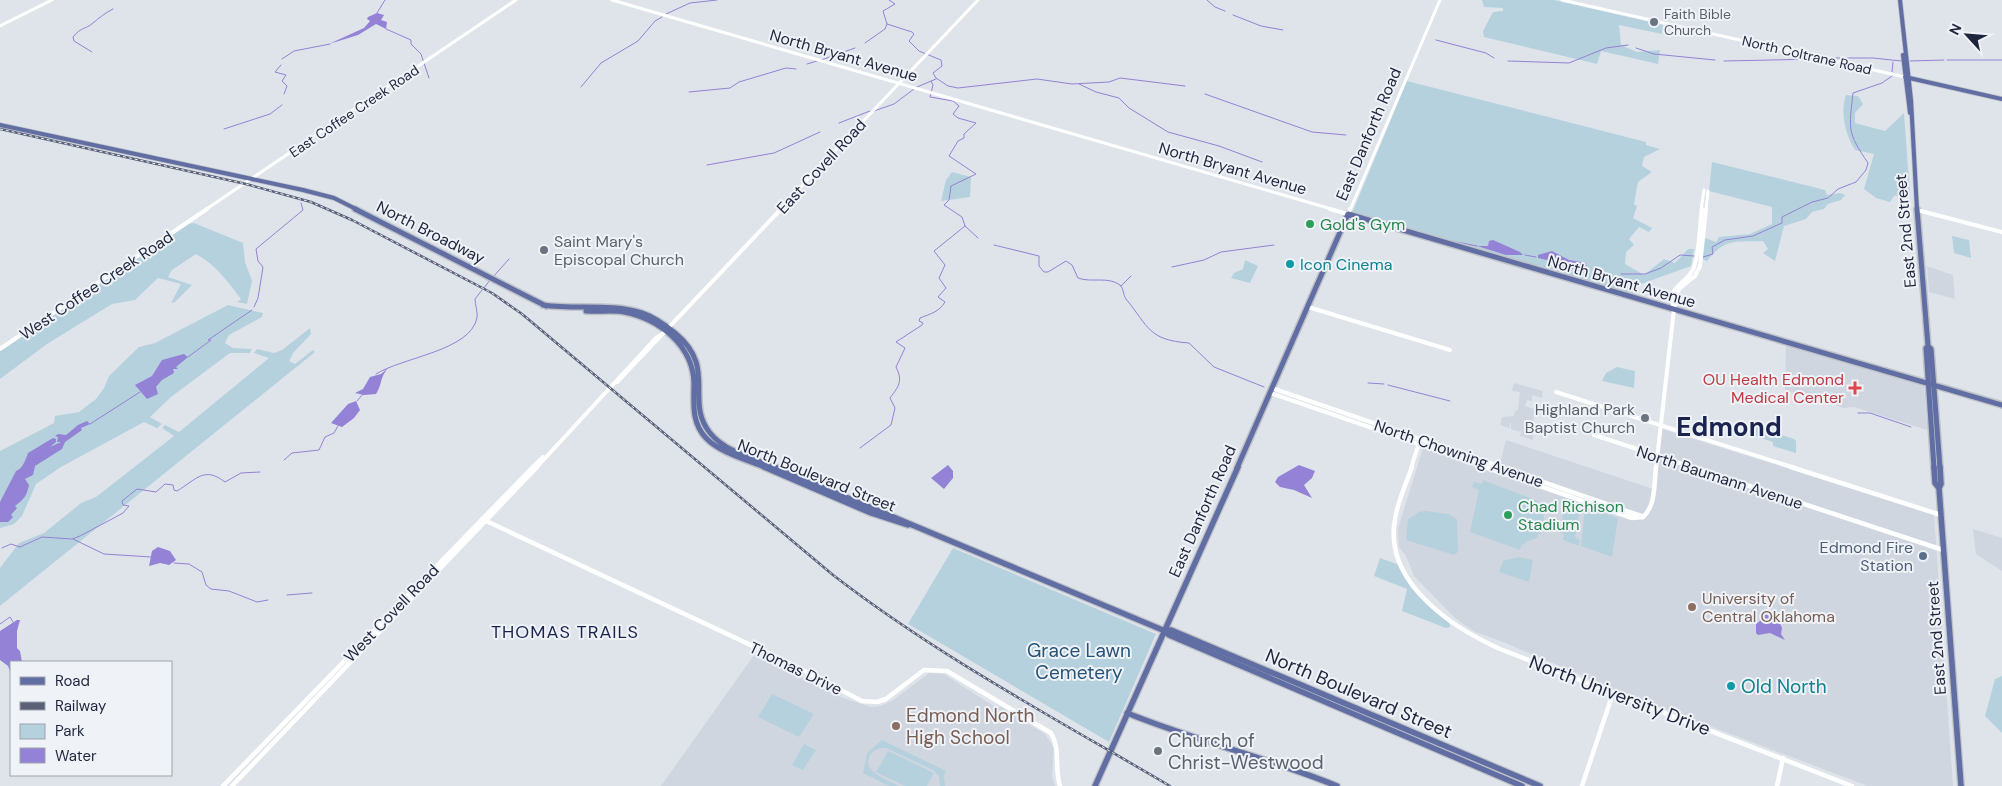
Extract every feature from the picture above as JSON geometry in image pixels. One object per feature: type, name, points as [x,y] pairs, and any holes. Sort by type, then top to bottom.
[{"type":"main road","name":"East 2nd Street","points":[[1900,0],[1911,100],[1910,114]]},
{"type":"main road","points":[[1907,77],[2002,99]]},
{"type":"main road","name":"East 2nd Street","points":[[1907,77],[1906,93],[1910,114],[1928,346],[1931,349],[1931,420],[1935,482],[1939,488]]},
{"type":"main road","points":[[1906,93],[1911,100]]},
{"type":"main road","points":[[0,125],[253,179]]},
{"type":"main road","name":"North Broadway","points":[[253,179],[334,198],[543,305],[565,310],[622,312],[639,316],[666,330],[684,347],[690,356],[696,386],[694,418],[702,434],[717,444]]},
{"type":"main road","name":"East Danforth Road","points":[[1095,786],[1348,214]]},
{"type":"main road","name":"North Bryant Avenue","points":[[1348,214],[1847,360]]},
{"type":"main road","points":[[1847,360],[2001,405]]},
{"type":"main road","points":[[1847,360],[1931,385]]},
{"type":"main road","name":"East 2nd Street","points":[[1931,385],[1937,426],[1940,515],[1961,786]]},
{"type":"main road","points":[[696,386],[702,424],[717,444]]},
{"type":"main road","points":[[1931,420],[1937,426]]},
{"type":"main road","name":"North Boulevard Street","points":[[717,444],[871,513],[902,525],[909,525],[1165,631],[1169,636],[1522,786]]},
{"type":"main road","points":[[1934,463],[1940,475]]},
{"type":"main road","name":"North Boulevard Street","points":[[1165,631],[1171,630],[1540,786]]},
{"type":"main road","points":[[1256,666],[1259,674]]},
{"type":"main road","points":[[1337,700],[1340,708]]},
{"type":"main road","points":[[1127,713],[1177,733],[1313,776],[1338,786]]},
{"type":"street","points":[[0,26],[52,0]]},
{"type":"street","name":"East Coffee Creek Road","points":[[192,221],[516,0]]},
{"type":"street","name":"North Bryant Avenue","points":[[612,0],[1348,214]]},
{"type":"street","name":"East Covell Road","points":[[615,384],[633,368],[666,330],[978,0]]},
{"type":"street","name":"East Danforth Road","points":[[1348,214],[1440,0]]},
{"type":"street","name":"North Coltrane Road","points":[[1562,0],[1907,77]]},
{"type":"street","points":[[1656,455],[1674,309],[1679,289],[1699,269],[1706,191]]},
{"type":"street","points":[[1917,210],[2002,232]]},
{"type":"street","name":"West Coffee Creek Road","points":[[0,349],[192,221]]},
{"type":"street","points":[[1308,307],[1450,350]]},
{"type":"street","name":"West Covell Road","points":[[222,786],[615,384]]},
{"type":"street","name":"North Chowning Avenue","points":[[1271,390],[1632,518],[1643,517],[1651,509],[1656,455]]},
{"type":"street","points":[[1556,392],[1940,515]]},
{"type":"street","name":"North Baumann Avenue","points":[[1594,435],[1943,550]]},
{"type":"street","name":"West Covell Road","points":[[232,786],[487,521],[561,440]]},
{"type":"street","name":"North University Drive","points":[[1419,442],[1394,532],[1398,560],[1412,583],[1455,624],[1477,639],[1852,786]]},
{"type":"street","name":"Thomas Drive","points":[[482,519],[783,660],[862,700],[870,702],[886,700],[924,670],[947,671],[1051,733],[1059,751],[1056,773],[1060,786]]},
{"type":"street","points":[[1582,786],[1613,693]]},
{"type":"street","points":[[1777,786],[1783,758]]},
{"type":"shaded area","points":[[1927,266],[1953,275],[1955,299],[1929,292]]},
{"type":"shaded area","name":"OU Health Edmond Medical Center","points":[[1786,345],[1924,386],[1927,430],[1854,407],[1844,408],[1785,390]]},
{"type":"shaded area","points":[[1514,383],[1543,391],[1542,398],[1532,395],[1532,401],[1527,400],[1525,406],[1534,409],[1533,440],[1520,436],[1522,429],[1520,432],[1511,429],[1511,422],[1509,428],[1500,425],[1502,417],[1514,416],[1515,411],[1518,410],[1520,392],[1512,391]]},
{"type":"shaded area","name":"University of Central Oklahoma","points":[[1662,429],[1934,514],[1953,786],[1868,786],[1620,692],[1501,641],[1475,632],[1455,618],[1414,576],[1406,556],[1399,547],[1398,528],[1423,448],[1497,474],[1506,440],[1656,490]]},
{"type":"shaded area","points":[[1973,529],[2002,538],[2002,571],[1976,554]]},
{"type":"shaded area","name":"Edmond North High School","points":[[754,655],[843,698],[871,707],[880,706],[892,701],[929,673],[944,674],[995,707],[1001,707],[1045,734],[1054,748],[1052,775],[1055,786],[661,786]]},
{"type":"green space","points":[[1482,0],[1554,0],[1663,25],[1662,34],[1619,25],[1621,45],[1637,52],[1660,50],[1658,64],[1601,51],[1597,64],[1484,37],[1483,31],[1493,12],[1503,11],[1503,8],[1484,7]]},
{"type":"green space","points":[[1407,81],[1646,142],[1646,145],[1660,149],[1644,157],[1642,166],[1652,172],[1638,182],[1634,204],[1637,206],[1633,218],[1652,228],[1649,232],[1639,227],[1629,239],[1634,245],[1626,252],[1625,264],[1644,275],[1664,259],[1675,263],[1688,249],[1694,249],[1691,266],[1630,288],[1634,294],[1352,213]]},
{"type":"green space","points":[[1846,95],[1858,96],[1863,104],[1855,113],[1855,123],[1885,131],[1904,113],[1910,195],[1894,196],[1890,202],[1876,198],[1864,189],[1874,154],[1855,150],[1851,144],[1846,130],[1843,109]]},
{"type":"green space","points":[[1712,162],[1825,190],[1827,195],[1840,193],[1845,195],[1841,200],[1828,204],[1824,209],[1812,212],[1806,219],[1784,226],[1775,261],[1763,253],[1768,249],[1763,241],[1738,242],[1725,245],[1719,248],[1707,261],[1702,259],[1705,238],[1716,242],[1719,237],[1750,234],[1772,224],[1772,207],[1709,191]]},
{"type":"green space","points":[[952,172],[971,177],[970,197],[941,201],[946,180]]},
{"type":"green space","points":[[194,223],[243,243],[245,262],[252,281],[247,304],[237,302],[241,299],[226,280],[210,263],[196,254],[172,270],[168,277],[192,285],[175,302],[171,303],[181,284],[158,278],[135,300],[112,304],[47,344],[0,379],[0,350],[189,224]]},
{"type":"green space","points":[[1952,236],[1969,240],[1971,258],[1954,253]]},
{"type":"green space","points":[[1245,260],[1258,266],[1250,283],[1231,278],[1234,273],[1243,269]]},
{"type":"green space","points":[[228,305],[263,313],[262,317],[229,335],[225,343],[233,348],[252,349],[250,353],[230,353],[171,397],[150,417],[162,424],[157,428],[144,422],[61,467],[36,484],[22,516],[14,524],[0,528],[0,451],[54,423],[55,416],[79,412],[96,399],[104,388],[109,376],[139,347],[155,343]]},
{"type":"green space","points":[[310,328],[311,334],[294,352],[289,361],[295,364],[313,350],[315,352],[0,606],[0,568],[19,543],[44,533],[81,503],[96,497],[174,436],[162,428],[165,425],[179,432],[269,358],[254,353],[257,349],[274,353],[282,350]]},
{"type":"green space","points":[[1617,367],[1635,371],[1634,388],[1602,381],[1606,373]]},
{"type":"green space","points":[[1753,428],[1794,439],[1796,441],[1796,453],[1773,446],[1773,442],[1753,435]]},
{"type":"green space","name":"Chad Richison Stadium","points":[[1483,480],[1538,501],[1544,517],[1541,534],[1538,533],[1537,538],[1525,542],[1524,545],[1522,544],[1520,550],[1470,532],[1479,490],[1472,487],[1474,482],[1482,484]]},
{"type":"green space","points":[[1565,505],[1580,510],[1575,538],[1580,540],[1579,546],[1563,540],[1564,534],[1560,533]]},
{"type":"green space","points":[[1585,507],[1618,518],[1612,557],[1581,546]]},
{"type":"green space","points":[[1419,512],[1448,514],[1457,519],[1458,552],[1454,555],[1406,540],[1408,519]]},
{"type":"green space","name":"Grace Lawn Cemetery","points":[[953,548],[1156,634],[1109,742],[908,624]]},
{"type":"green space","points":[[1518,557],[1533,560],[1529,582],[1499,572],[1503,561]]},
{"type":"green space","points":[[1380,558],[1397,564],[1410,586],[1449,623],[1450,627],[1446,628],[1402,611],[1407,589],[1374,576]]},
{"type":"green space","points":[[2002,676],[2002,733],[1985,716],[1995,679]]},
{"type":"green space","points":[[772,694],[814,714],[799,737],[758,717]]},
{"type":"green space","points":[[882,740],[946,771],[944,775],[945,786],[940,786],[939,776],[933,770],[886,748],[878,749],[871,754],[868,760],[869,765],[876,774],[899,786],[889,786],[863,773],[867,753]]},
{"type":"green space","points":[[804,744],[816,750],[803,770],[792,765]]},
{"type":"green space","points":[[888,751],[934,773],[927,786],[905,786],[876,772]]},
{"type":"water","points":[[377,13],[384,15],[381,20],[387,22],[386,29],[376,24],[358,35],[329,44],[364,28],[370,21],[367,19],[368,17]]},
{"type":"water","points":[[1493,240],[1523,255],[1506,255],[1477,246],[1488,246],[1489,241]]},
{"type":"water","points":[[1552,251],[1569,260],[1586,263],[1587,270],[1580,276],[1569,265],[1538,258],[1538,255]]},
{"type":"water","points":[[184,354],[188,357],[176,367],[178,369],[173,369],[174,373],[162,380],[156,387],[158,394],[147,399],[135,385],[152,376],[162,360]]},
{"type":"water","points":[[389,367],[376,394],[364,395],[355,393],[363,389],[370,377],[381,374]]},
{"type":"water","points":[[356,401],[360,410],[354,418],[342,427],[331,423],[348,404]]},
{"type":"water","points":[[87,421],[90,424],[81,428],[82,430],[65,442],[62,449],[35,466],[33,475],[25,479],[29,485],[28,489],[24,497],[15,506],[17,508],[11,515],[13,517],[8,522],[0,522],[0,502],[28,453],[53,438],[56,439],[56,442],[50,447],[61,442],[57,442],[58,437],[55,436],[58,434],[66,435],[78,425]]},
{"type":"water","points":[[948,465],[953,471],[953,478],[944,489],[931,478]]},
{"type":"water","points":[[1299,465],[1315,471],[1312,478],[1304,485],[1312,498],[1294,490],[1280,487],[1275,482],[1278,477]]},
{"type":"water","points":[[158,547],[170,551],[176,560],[169,565],[160,563],[149,566],[152,551]]},
{"type":"water","points":[[1762,613],[1778,619],[1782,628],[1781,634],[1785,640],[1770,633],[1758,635],[1756,633],[1756,624],[1760,621]]},
{"type":"water","points":[[20,620],[17,631],[17,648],[20,651],[22,661],[10,661],[10,671],[8,666],[0,660],[0,631]]},
{"type":"waterway","points":[[377,13],[385,0]]},
{"type":"waterway","points":[[666,14],[690,3],[717,0]]},
{"type":"waterway","points":[[887,24],[883,11],[895,4],[889,0]]},
{"type":"waterway","points":[[1207,0],[1215,7],[1225,11]]},
{"type":"waterway","points":[[92,52],[74,41],[73,37],[113,9]]},
{"type":"waterway","points":[[1233,15],[1261,26],[1283,30]]},
{"type":"waterway","points":[[581,87],[601,63],[638,41],[655,21],[662,17]]},
{"type":"waterway","points":[[865,43],[885,29],[887,24]]},
{"type":"waterway","points":[[887,24],[912,32],[914,34],[909,41],[919,51],[941,60],[942,66],[933,73],[936,78],[948,86],[958,88],[1037,79],[1072,84],[1109,82],[1120,78],[1185,86]]},
{"type":"waterway","points":[[386,29],[411,40],[411,44],[421,54],[429,78]]},
{"type":"waterway","points":[[1436,40],[1486,53],[1494,58]]},
{"type":"waterway","points":[[282,59],[294,51],[330,44]]},
{"type":"waterway","points":[[1508,61],[1569,63],[1606,48],[1628,45]]},
{"type":"waterway","points":[[821,60],[855,48]]},
{"type":"waterway","points":[[1636,48],[1654,54],[1715,60]]},
{"type":"waterway","points":[[1827,58],[1873,58],[1901,61]]},
{"type":"waterway","points":[[1724,61],[1818,59]]},
{"type":"waterway","points":[[1910,61],[1944,60]]},
{"type":"waterway","points":[[1947,60],[2002,60]]},
{"type":"waterway","points":[[807,64],[817,61]]},
{"type":"waterway","points":[[1892,72],[1893,62]]},
{"type":"waterway","points":[[281,65],[275,72],[286,75],[282,81],[287,86],[284,94]]},
{"type":"waterway","points":[[689,92],[730,88],[739,82],[786,68],[796,69]]},
{"type":"waterway","points":[[1703,257],[1713,254],[1712,247],[1725,240],[1753,236],[1782,223],[1782,217],[1812,202],[1828,198],[1838,189],[1856,182],[1866,170],[1868,163],[1856,144],[1851,130],[1853,93],[1882,83],[1892,76]]},
{"type":"waterway","points":[[931,81],[936,79]]},
{"type":"waterway","points":[[917,87],[931,81]]},
{"type":"waterway","points":[[931,81],[933,85],[930,97],[953,101],[959,106],[953,114],[958,118],[976,123],[964,134],[964,138],[958,141],[949,156],[976,174],[951,186],[949,200],[944,205],[962,217],[965,226]]},
{"type":"waterway","points":[[1079,84],[1096,92],[1119,98],[1129,108],[1168,132],[1219,146],[1262,162]]},
{"type":"waterway","points":[[874,111],[894,104],[914,89]]},
{"type":"waterway","points":[[1205,94],[1312,132],[1346,135]]},
{"type":"waterway","points":[[224,129],[270,114],[282,105]]},
{"type":"waterway","points":[[839,123],[870,111]]},
{"type":"waterway","points":[[707,165],[774,153],[820,132]]},
{"type":"waterway","points":[[254,307],[258,298],[263,267],[258,261],[256,249],[303,210],[301,203]]},
{"type":"waterway","points":[[860,448],[891,425],[895,408],[890,398],[900,380],[896,367],[905,348],[896,342],[922,325],[923,323],[919,321],[920,318],[931,314],[945,302],[938,297],[946,288],[939,278],[945,265],[934,251],[965,226]]},
{"type":"waterway","points":[[965,226],[978,238]]},
{"type":"waterway","points":[[1446,240],[1477,246]]},
{"type":"waterway","points":[[994,245],[1039,256],[1039,266],[1044,272],[1048,272],[1066,261],[1072,265],[1078,278],[1115,282],[1120,285],[1126,299],[1145,324],[1157,335],[1165,339],[1189,343],[1214,367],[1264,387]]},
{"type":"waterway","points":[[1172,267],[1204,260],[1221,252],[1274,245]]},
{"type":"waterway","points":[[1525,255],[1536,257]]},
{"type":"waterway","points":[[1621,274],[1645,274],[1661,268],[1680,255],[1694,256]]},
{"type":"waterway","points":[[493,277],[509,259]]},
{"type":"waterway","points":[[1121,286],[1131,276]]},
{"type":"waterway","points":[[484,288],[490,280]]},
{"type":"waterway","points":[[376,374],[449,346],[462,338],[472,329],[477,318],[475,299],[482,290]]},
{"type":"waterway","points":[[188,357],[211,340],[208,340],[252,310]]},
{"type":"waterway","points":[[1368,383],[1384,384]]},
{"type":"waterway","points":[[1388,385],[1450,401]]},
{"type":"waterway","points":[[90,424],[140,392]]},
{"type":"waterway","points":[[357,401],[363,394]]},
{"type":"waterway","points":[[1858,413],[1870,413],[1911,427]]},
{"type":"waterway","points":[[284,460],[292,453],[319,450],[325,437],[334,433],[338,426]]},
{"type":"waterway","points":[[2,548],[11,544],[20,547],[42,537],[72,539],[80,536],[123,513],[129,506],[123,505],[122,501],[137,489],[156,492],[165,484],[173,485],[174,490],[177,491],[201,476],[211,475],[225,482],[241,473],[260,472]]},
{"type":"waterway","points":[[73,539],[104,554],[151,557]]},
{"type":"waterway","points":[[174,563],[189,564],[202,572],[206,585],[211,589],[229,591],[257,602],[268,600]]},
{"type":"waterway","points":[[287,595],[312,593]]},
{"type":"waterway","points":[[0,624],[10,617],[13,622]]},
{"type":"railway","points":[[0,129],[246,184],[311,202],[352,220],[492,293],[522,314],[833,575],[873,605],[998,686],[1170,786]]},
{"type":"place","name":"Faith Bible Church","points":[[1654,22]]},
{"type":"place","name":"Gold's Gym","points":[[1310,224]]},
{"type":"place","name":"Saint Mary's Episcopal Church","points":[[544,250]]},
{"type":"place","name":"Icon Cinema","points":[[1290,264]]},
{"type":"place","name":"OU Health Edmond Medical Center","points":[[1855,388]]},
{"type":"place","name":"Highland Park Baptist Church","points":[[1645,418]]},
{"type":"place","name":"Chad Richison Stadium","points":[[1508,515]]},
{"type":"place","name":"Edmond Fire Station","points":[[1923,556]]},
{"type":"place","name":"University of Central Oklahoma","points":[[1692,607]]},
{"type":"place","name":"Old North","points":[[1731,686]]},
{"type":"place","name":"Edmond North High School","points":[[896,726]]},
{"type":"place","name":"Church of Christ-Westwood","points":[[1158,751]]},
{"type":"district","name":"Edmond","points":[[1729,427]]},
{"type":"district","name":"THOMAS TRAILS","points":[[565,632]]}]
